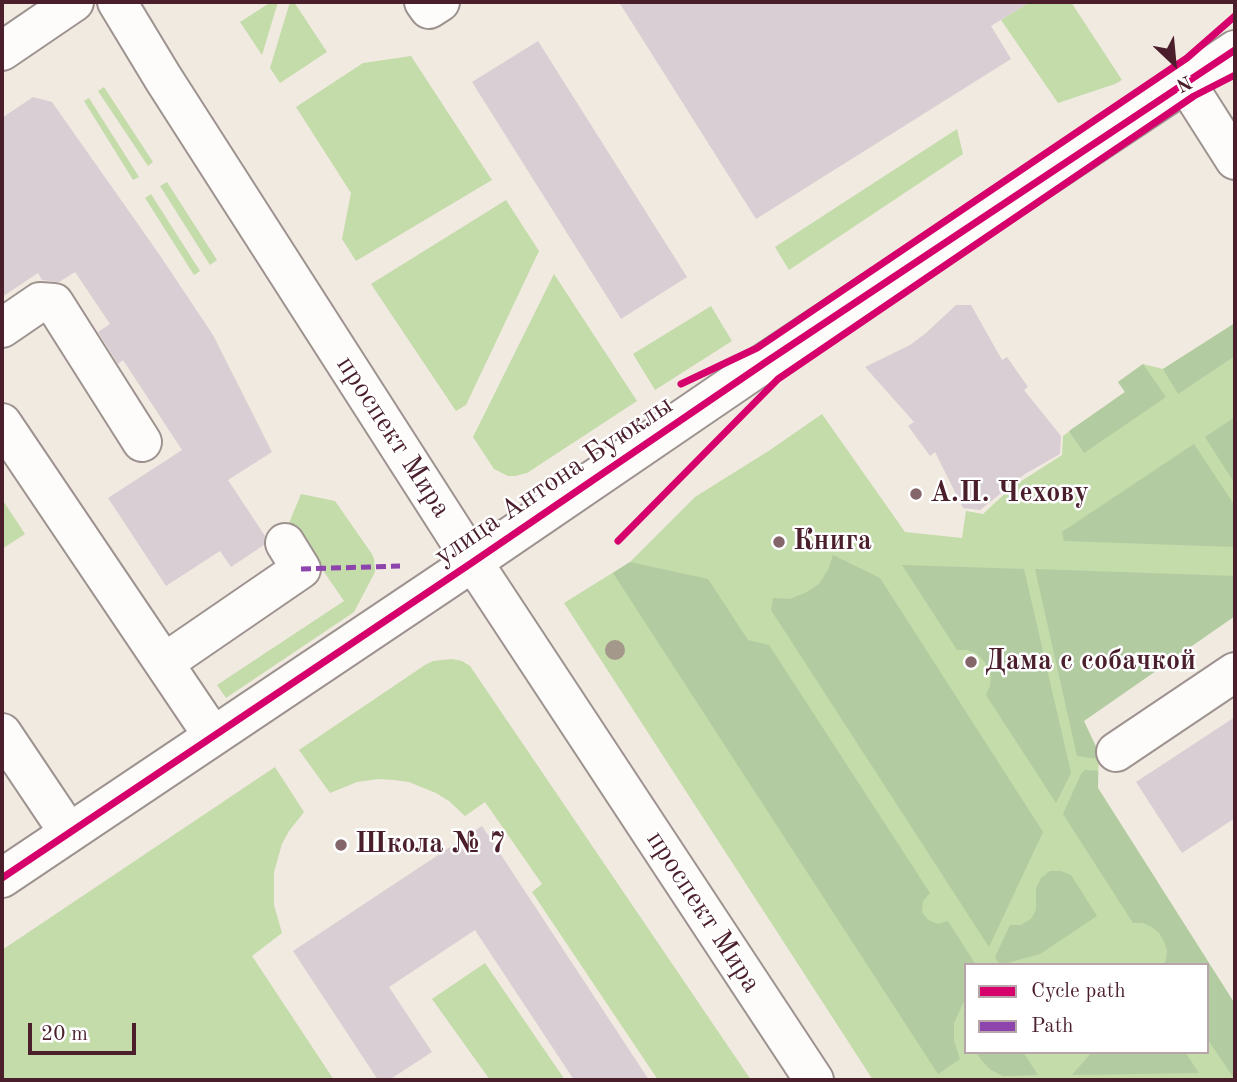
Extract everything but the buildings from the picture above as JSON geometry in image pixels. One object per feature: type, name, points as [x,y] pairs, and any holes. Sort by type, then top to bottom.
[{"type":"street","points":[[2,51],[74,2]]},
{"type":"street","name":"проспект Мира","points":[[117,2],[170,90],[474,562],[814,1080]]},
{"type":"street","points":[[424,2],[429,9],[440,2]]},
{"type":"street","name":"улица Антона Буюклы","points":[[2,878],[474,562],[766,362],[1235,50]]},
{"type":"street","points":[[1186,83],[1235,160]]},
{"type":"street","points":[[2,328],[40,302],[54,303],[142,442]]},
{"type":"street","points":[[2,423],[214,736]]},
{"type":"street","points":[[164,663],[301,569],[285,543]]},
{"type":"street","points":[[1116,752],[1235,672]]},
{"type":"street","points":[[2,733],[69,833]]},
{"type":"green space","points":[[271,2],[278,2],[262,55],[240,22]]},
{"type":"green space","points":[[290,2],[294,2],[327,52],[280,83],[270,68]]},
{"type":"green space","points":[[1030,2],[1071,2],[1122,80],[1058,103],[1001,20]]},
{"type":"green space","points":[[411,56],[492,180],[356,261],[342,239],[351,193],[296,107],[363,63]]},
{"type":"green space","points":[[104,87],[153,162],[148,166],[98,91]]},
{"type":"green space","points":[[89,98],[139,177],[133,180],[84,101]]},
{"type":"green space","points":[[957,129],[963,154],[789,270],[775,247]]},
{"type":"green space","points":[[167,182],[217,260],[210,265],[160,186]]},
{"type":"green space","points":[[151,194],[200,271],[194,275],[145,198]]},
{"type":"green space","points":[[506,200],[539,251],[466,405],[456,411],[371,284]]},
{"type":"green space","points":[[554,274],[637,401],[527,473],[508,476],[494,469],[473,437]]},
{"type":"green space","points":[[711,306],[732,341],[655,390],[633,354]]},
{"type":"green space","points":[[1235,323],[1235,616],[1083,721],[1099,753],[1098,788],[1209,963],[964,963],[964,1054],[1209,1054],[1209,963],[1235,1004],[1235,1080],[873,1080],[564,603],[630,562],[695,497],[822,414],[905,532],[962,538],[966,511],[983,514],[1012,487],[1062,455],[1063,436],[1125,392],[1118,382],[1143,364],[1163,369]]},
{"type":"green space","points":[[1235,323],[1235,356],[1178,394],[1163,369]]},
{"type":"green space","points":[[1143,364],[1166,397],[1084,453],[1069,431],[1125,392],[1118,382]]},
{"type":"green space","points":[[1235,417],[1235,484],[1205,437]]},
{"type":"green space","points":[[1194,444],[1235,506],[1235,547],[1064,541],[1062,532]]},
{"type":"green space","points":[[301,494],[335,501],[372,554],[375,572],[354,612],[226,698],[217,685],[344,601],[300,537],[284,535]]},
{"type":"green space","points":[[2,499],[25,534],[2,549]]},
{"type":"green space","points":[[833,555],[880,578],[1043,832],[989,947],[771,610],[773,598],[790,599],[819,584]]},
{"type":"green space","points":[[630,562],[708,579],[748,640],[769,645],[930,893],[923,901],[922,912],[928,920],[938,924],[948,921],[975,963],[964,963],[964,1001],[954,1023],[954,1041],[960,1059],[938,1074],[613,573]]},
{"type":"green space","points":[[902,565],[1024,569],[1071,773],[1056,803],[986,695],[991,677],[988,667],[976,653],[957,650]]},
{"type":"green space","points":[[1035,569],[1235,576],[1235,616],[1084,721],[1099,753],[1098,759],[1077,756]]},
{"type":"green space","points":[[452,659],[470,666],[751,1080],[658,1080],[532,892],[542,884],[485,802],[465,816],[436,793],[409,782],[378,779],[357,782],[330,793],[299,750],[425,665],[433,661]]},
{"type":"green space","points":[[275,767],[304,812],[282,844],[274,872],[274,905],[282,933],[252,956],[334,1080],[2,1080],[2,950]]},
{"type":"green space","points":[[1085,770],[1098,771],[1098,788],[1209,963],[1165,963],[1167,950],[1159,933],[1143,923],[1133,923],[1063,814]]},
{"type":"green space","points":[[1050,871],[1071,875],[1097,916],[1040,954],[999,963],[995,957],[1010,925],[1021,925],[1031,919],[1036,910],[1036,888],[1041,878]]},
{"type":"green space","points":[[485,963],[565,1080],[490,1080],[432,999]]},
{"type":"green space","points":[[1209,963],[1235,1004],[1235,1080],[1209,1041]]},
{"type":"green space","points":[[977,1054],[1024,1054],[1038,1075],[1003,1076],[982,1061]]},
{"type":"green space","points":[[1090,1054],[1186,1054],[1199,1073],[1072,1075]]},
{"type":"marked path","points":[[301,569],[400,566]]},
{"type":"cycle path","points":[[681,384],[757,348],[1187,58],[1235,16]]},
{"type":"cycle path","points":[[2,878],[766,362],[1235,50]]},
{"type":"cycle path","points":[[618,541],[778,379],[1194,96],[1235,75]]},
{"type":"place","name":"А.П. Чехову","points":[[916,494]]},
{"type":"place","name":"Книга","points":[[779,542]]},
{"type":"place","name":"Дама с собачкой","points":[[971,662]]},
{"type":"place","name":"Школа № 7","points":[[341,845]]}]
